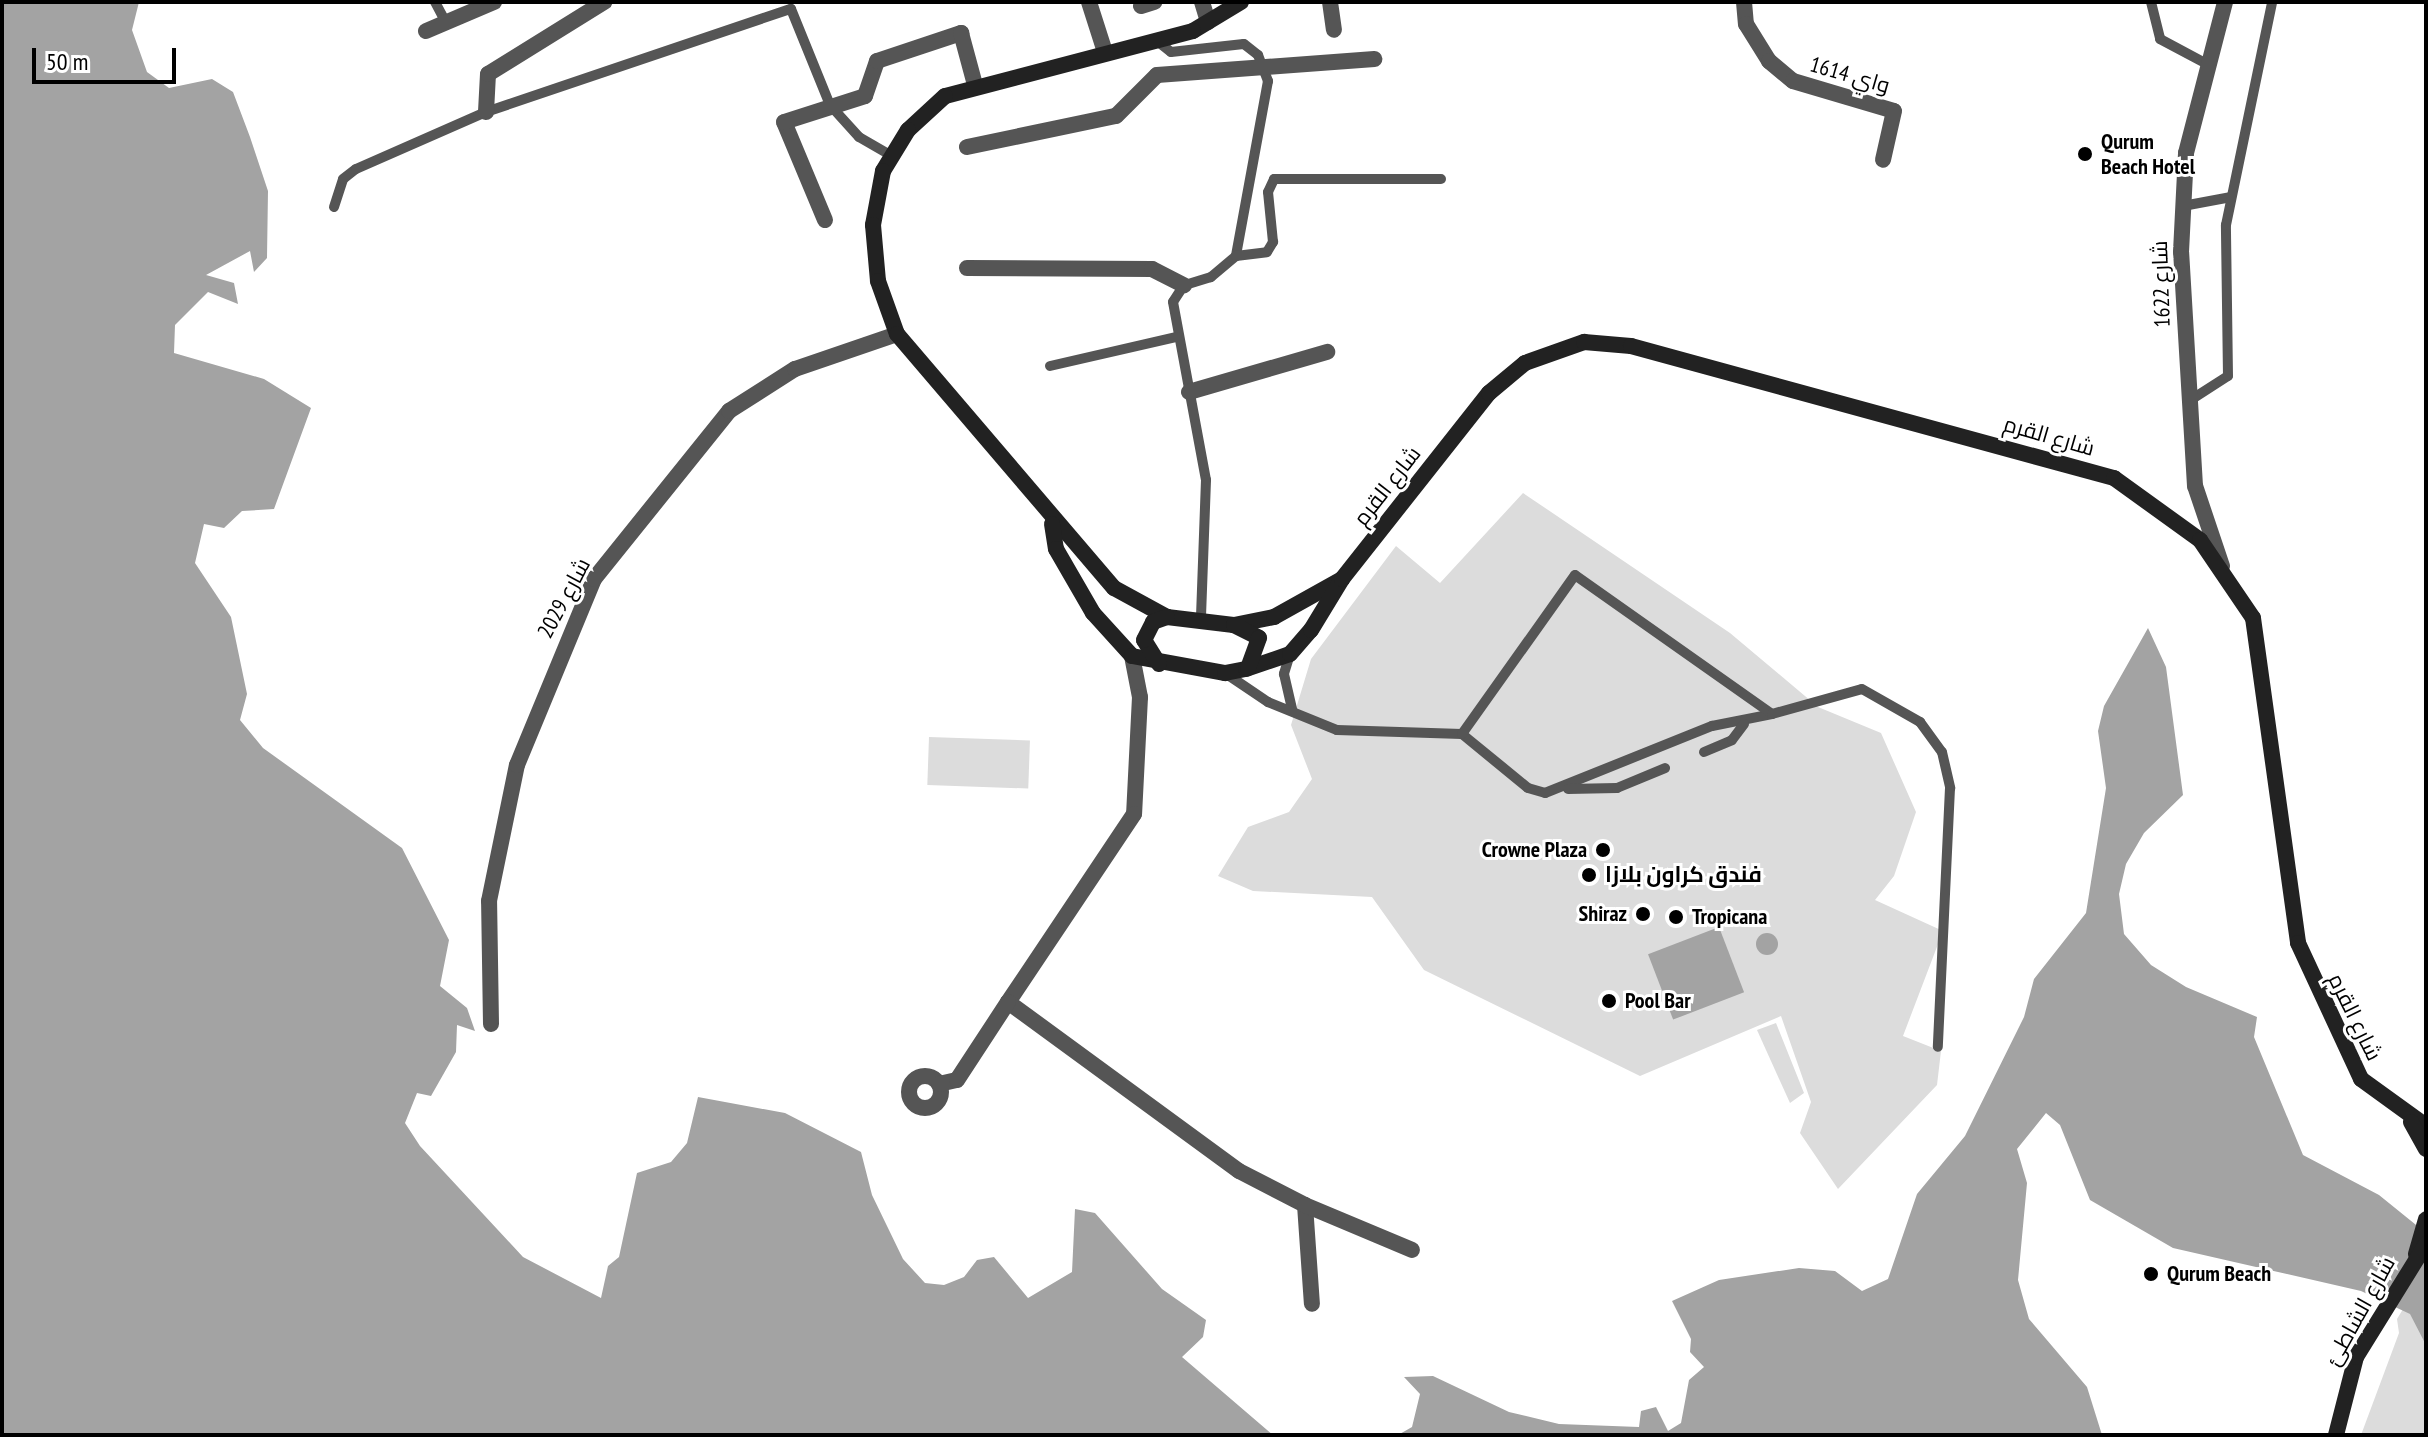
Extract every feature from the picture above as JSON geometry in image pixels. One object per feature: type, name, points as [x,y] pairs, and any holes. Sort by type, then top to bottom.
[{"type":"street","points":[[426,31],[494,2]]},
{"type":"street","points":[[486,112],[488,74],[604,2]]},
{"type":"street","points":[[1089,2],[1105,52]]},
{"type":"street","points":[[1202,2],[1208,22]]},
{"type":"street","name":"شارع القرم","points":[[1241,2],[1208,22],[1156,40],[975,85],[945,96],[892,156],[873,225],[878,281],[897,334],[1052,524],[1114,588],[1167,617],[1234,625],[1274,617],[1342,579]]},
{"type":"street","points":[[1330,2],[1334,30]]},
{"type":"street","name":"واي 1614","points":[[1744,2],[1746,24],[1769,61],[1793,81],[1894,111],[1883,160]]},
{"type":"street","name":"1622 شارع","points":[[2222,566],[2195,486],[2183,206],[2186,153],[2225,2]]},
{"type":"street","points":[[825,220],[784,122],[865,96],[877,61],[961,33],[975,85]]},
{"type":"street","points":[[967,147],[1116,116],[1157,75],[1374,59]]},
{"type":"street","points":[[967,268],[1152,269],[1184,285]]},
{"type":"street","name":"2029 شارع","points":[[491,1024],[489,901],[517,765],[594,579],[729,411],[795,369],[897,334]]},
{"type":"street","name":"شارع القرم","points":[[1052,524],[1056,549],[1093,613],[1132,656],[1161,666],[1225,673],[1290,654],[1342,579],[1489,393],[1525,363],[1584,342],[1631,346],[2114,478],[2180,520],[2222,566],[2253,618],[2262,649],[2298,943],[2361,1079],[2418,1124],[2426,1149]]},
{"type":"street","points":[[1189,392],[1327,352]]},
{"type":"street","points":[[1161,666],[1144,640],[1153,622],[1167,617]]},
{"type":"street","points":[[1234,625],[1259,638],[1256,660],[1246,669]]},
{"type":"street","points":[[939,1084],[957,1080],[1134,814],[1140,697],[1132,656]]},
{"type":"street","points":[[1008,1002],[1239,1171],[1305,1205],[1412,1250]]},
{"type":"street","points":[[1305,1205],[1312,1304]]},
{"type":"street","name":"شارع الشاطئ","points":[[2336,1435],[2349,1372],[2421,1250],[2426,1219]]},
{"type":"lane","points":[[435,2],[446,23]]},
{"type":"lane","points":[[2151,2],[2160,39],[2209,65]]},
{"type":"lane","points":[[2189,401],[2228,376],[2231,197],[2272,2]]},
{"type":"lane","points":[[334,207],[343,179],[356,169],[486,112],[791,9],[830,105],[859,137],[892,156]]},
{"type":"lane","points":[[1156,40],[1171,52],[1244,44],[1263,68],[1268,97],[1249,154],[1236,256]]},
{"type":"lane","points":[[1201,619],[1206,480],[1177,337],[1173,302],[1184,285],[1211,277],[1236,256],[1267,252],[1273,242],[1268,192],[1274,179],[1441,179]]},
{"type":"lane","points":[[2183,206],[2231,197]]},
{"type":"lane","points":[[1050,366],[1177,337]]},
{"type":"lane","points":[[1462,734],[1575,575],[1772,714]]},
{"type":"lane","points":[[1290,654],[1284,674],[1292,710]]},
{"type":"lane","points":[[1225,673],[1292,710],[1337,730],[1462,734],[1528,788],[1598,792],[1665,768]]},
{"type":"lane","points":[[1566,788],[1712,726],[1744,724],[1862,689],[1920,722],[1942,752],[1950,788],[1938,1047]]},
{"type":"lane","points":[[1704,752],[1732,740],[1744,724]]},
{"type":"shaded area","points":[[2,2],[139,2],[132,30],[147,72],[169,88],[212,79],[233,92],[250,137],[268,191],[267,258],[254,272],[250,251],[206,275],[234,283],[238,304],[208,292],[175,325],[174,353],[264,379],[311,408],[274,509],[242,511],[224,528],[204,524],[195,563],[231,617],[247,694],[240,720],[263,748],[402,848],[449,940],[440,986],[467,1008],[475,1031],[457,1025],[456,1052],[431,1096],[417,1093],[405,1123],[420,1146],[523,1257],[601,1298],[608,1266],[619,1257],[637,1173],[671,1162],[687,1143],[698,1097],[785,1113],[861,1152],[872,1195],[903,1259],[925,1283],[944,1285],[964,1277],[977,1260],[994,1257],[1028,1298],[1072,1272],[1075,1209],[1095,1213],[1162,1289],[1206,1320],[1203,1337],[1182,1357],[1273,1435],[2,1435]]},
{"type":"shaded area","points":[[1523,493],[1730,633],[1818,707],[1881,733],[1916,812],[1894,876],[1875,900],[1943,931],[1903,1036],[1941,1051],[1937,1085],[1838,1189],[1800,1133],[1811,1102],[1781,1016],[1640,1076],[1424,970],[1372,897],[1253,891],[1218,876],[1248,827],[1289,812],[1312,779],[1291,725],[1311,659],[1396,546],[1440,583]]},
{"type":"shaded area","points":[[2148,628],[2166,667],[2183,795],[2144,833],[2126,864],[2119,894],[2124,934],[2151,965],[2186,987],[2257,1017],[2254,1037],[2303,1155],[2379,1195],[2426,1233],[2426,1345],[2410,1314],[2361,1291],[2173,1248],[2090,1200],[2060,1125],[2046,1113],[2017,1149],[2027,1183],[2018,1280],[2029,1319],[2087,1387],[2102,1435],[1398,1435],[1412,1427],[1420,1394],[1404,1377],[1433,1376],[1509,1412],[1559,1424],[1639,1427],[1641,1411],[1656,1407],[1668,1431],[1681,1423],[1689,1380],[1704,1367],[1690,1352],[1691,1339],[1672,1301],[1719,1280],[1799,1268],[1835,1271],[1862,1291],[1888,1279],[1917,1194],[1965,1136],[2024,1017],[2034,979],[2086,913],[2106,788],[2098,731],[2104,706]]},
{"type":"shaded area","points":[[929,737],[1030,741],[1028,788],[927,785]]},
{"type":"shaded area","points":[[1719,927],[1744,992],[1673,1020],[1648,954]]},
{"type":"shaded area","points":[[1767,933],[1775,936],[1778,944],[1775,952],[1767,955],[1759,952],[1756,944],[1759,936]]},
{"type":"shaded area","points":[[1776,1023],[1804,1093],[1790,1103],[1757,1030]]},
{"type":"shaded area","points":[[2426,1271],[2426,1435],[2361,1435],[2399,1333],[2397,1319]]},
{"type":"place","name":"Qurum Beach Hotel","points":[[2085,154]]},
{"type":"place","name":"Crowne Plaza","points":[[1603,850]]},
{"type":"place","name":"فندق كراون بلازا","points":[[1589,875]]},
{"type":"place","name":"Shiraz","points":[[1643,914]]},
{"type":"place","name":"Tropicana","points":[[1676,917]]},
{"type":"place","name":"Pool Bar","points":[[1609,1001]]},
{"type":"place","name":"Qurum Beach","points":[[2151,1274]]}]
